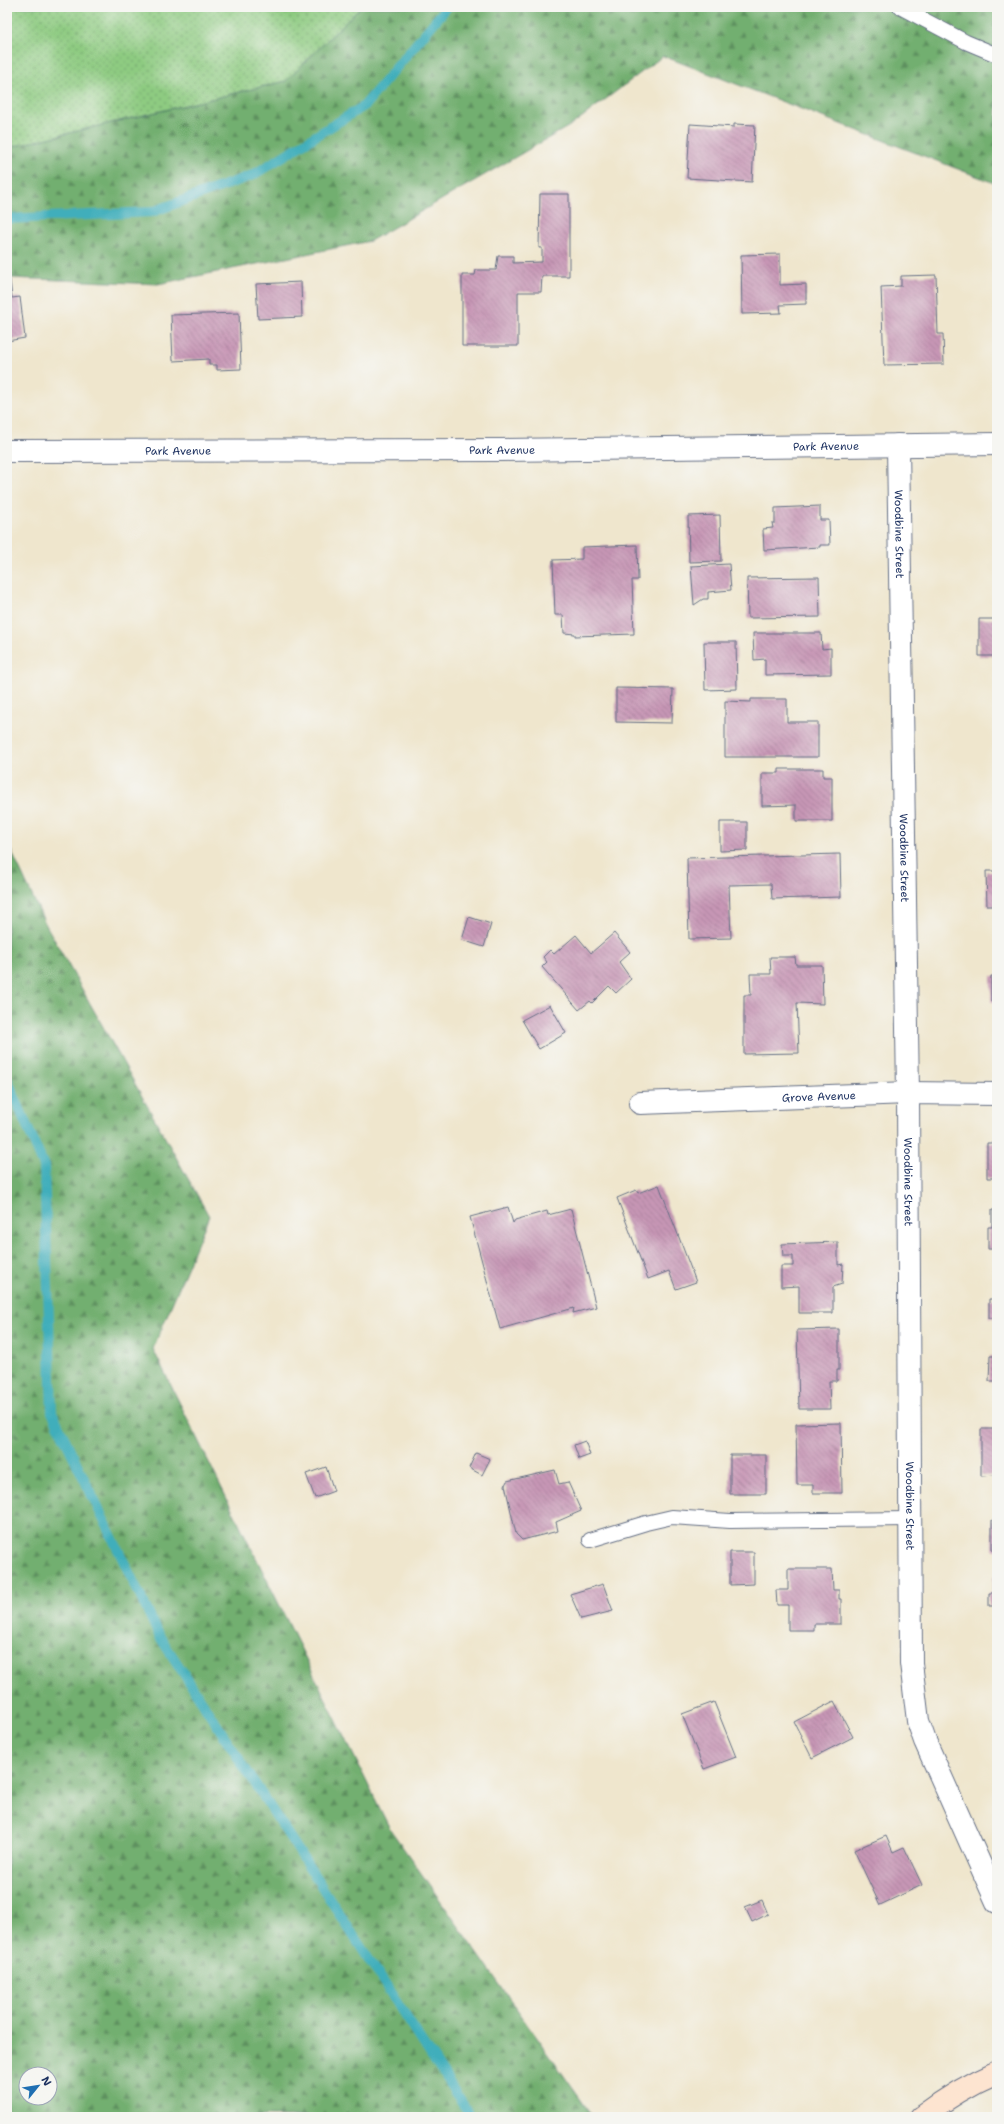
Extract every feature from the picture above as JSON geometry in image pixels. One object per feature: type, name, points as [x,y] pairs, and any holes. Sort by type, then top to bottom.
[{"type":"street","name":"Park Avenue","points":[[7,451],[501,450],[997,444]]},
{"type":"street","name":"Woodbine Street","points":[[898,445],[908,1092],[911,1663],[918,1721],[961,1824],[997,1902]]},
{"type":"street","name":"Grove Avenue","points":[[640,1103],[908,1092],[997,1094]]},
{"type":"street","points":[[921,2117],[949,2096],[972,2082],[997,2072]]},
{"type":"lane","points":[[900,7],[966,42],[997,55]]},
{"type":"lane","points":[[590,1540],[646,1523],[672,1517],[730,1521],[910,1518]]},
{"type":"green space","points":[[7,7],[361,7],[286,81],[7,148]]},
{"type":"green space","points":[[361,7],[997,7],[997,184],[663,56],[573,124],[370,241],[158,284],[7,278],[7,148],[286,81]]},
{"type":"green space","points":[[7,842],[45,923],[209,1216],[153,1349],[390,1829],[593,2117],[7,2117]]},
{"type":"building","points":[[690,124],[734,127],[734,124],[755,125],[752,182],[687,178]]},
{"type":"building","points":[[540,194],[569,194],[569,276],[542,276],[541,292],[518,292],[518,346],[462,346],[462,275],[475,275],[476,270],[496,270],[498,256],[513,256],[513,263],[542,262],[542,248],[539,248]]},
{"type":"building","points":[[780,254],[780,285],[806,284],[806,304],[780,305],[781,313],[742,314],[741,255]]},
{"type":"building","points":[[936,275],[938,334],[943,334],[944,364],[884,365],[881,287],[901,286],[901,276]]},
{"type":"building","points":[[7,280],[10,280],[12,298],[20,297],[25,338],[7,341]]},
{"type":"building","points":[[301,282],[302,317],[258,319],[256,284]]},
{"type":"building","points":[[239,313],[241,369],[217,370],[217,365],[209,365],[209,359],[173,361],[171,315]]},
{"type":"building","points":[[820,506],[820,520],[829,520],[830,545],[820,545],[820,547],[764,550],[763,529],[773,528],[772,523],[775,523],[775,508]]},
{"type":"building","points":[[720,515],[721,561],[689,562],[688,516]]},
{"type":"building","points":[[637,545],[638,580],[632,580],[634,634],[575,636],[575,634],[564,633],[563,615],[555,615],[553,560],[582,559],[582,547]]},
{"type":"building","points":[[729,564],[731,590],[708,592],[708,599],[703,599],[694,605],[691,566]]},
{"type":"building","points":[[819,577],[820,617],[748,618],[747,578]]},
{"type":"building","points":[[995,600],[997,600],[997,656],[979,656],[979,619],[995,619]]},
{"type":"building","points":[[753,633],[821,633],[822,649],[831,648],[831,674],[765,675],[765,659],[754,660]]},
{"type":"building","points":[[704,642],[736,642],[737,689],[705,690]]},
{"type":"building","points":[[616,688],[673,689],[672,723],[616,722]]},
{"type":"building","points":[[751,699],[787,699],[787,722],[818,722],[818,757],[725,757],[725,701],[751,702]]},
{"type":"building","points":[[779,769],[823,769],[823,777],[832,777],[832,821],[796,821],[796,805],[762,806],[762,773],[779,773]]},
{"type":"building","points":[[720,822],[747,822],[747,850],[720,851]]},
{"type":"building","points":[[840,854],[841,897],[772,899],[771,884],[729,885],[731,938],[689,939],[687,858]]},
{"type":"building","points":[[986,871],[997,871],[997,906],[987,906]]},
{"type":"building","points":[[469,917],[491,924],[484,947],[462,940]]},
{"type":"building","points":[[614,933],[630,952],[619,962],[631,979],[616,993],[609,986],[592,1003],[590,1001],[579,1010],[542,967],[547,962],[543,957],[550,950],[554,954],[576,935],[591,953]]},
{"type":"building","points":[[770,957],[795,957],[796,965],[822,965],[823,1004],[797,1003],[799,1053],[744,1054],[744,995],[751,995],[750,974],[771,974]]},
{"type":"building","points":[[991,976],[997,976],[997,1002],[991,1002]]},
{"type":"building","points":[[550,1005],[566,1033],[539,1049],[522,1020]]},
{"type":"building","points":[[987,1143],[997,1143],[997,1178],[987,1178]]},
{"type":"building","points":[[659,1185],[696,1282],[676,1289],[669,1271],[648,1279],[617,1198],[636,1190],[638,1193]]},
{"type":"building","points":[[508,1207],[513,1223],[515,1220],[547,1211],[548,1215],[571,1209],[596,1307],[573,1313],[574,1308],[500,1329],[470,1217]]},
{"type":"building","points":[[992,1210],[997,1210],[997,1249],[988,1249],[988,1227],[992,1227]]},
{"type":"building","points":[[838,1242],[838,1265],[843,1264],[842,1284],[833,1287],[833,1313],[799,1313],[799,1286],[781,1287],[781,1266],[793,1266],[793,1256],[783,1256],[782,1244]]},
{"type":"building","points":[[995,1284],[997,1284],[997,1318],[989,1318],[989,1299],[995,1299]]},
{"type":"building","points":[[839,1329],[839,1370],[837,1370],[837,1381],[829,1381],[830,1409],[799,1409],[797,1330]]},
{"type":"building","points":[[990,1356],[997,1356],[997,1381],[989,1381]]},
{"type":"building","points":[[841,1423],[842,1493],[813,1493],[813,1485],[797,1485],[796,1424]]},
{"type":"building","points":[[981,1429],[997,1429],[997,1475],[981,1476]]},
{"type":"building","points":[[585,1441],[590,1455],[579,1459],[574,1445]]},
{"type":"building","points":[[476,1453],[490,1459],[482,1475],[469,1468]]},
{"type":"building","points":[[730,1455],[766,1455],[766,1494],[730,1494]]},
{"type":"building","points":[[326,1467],[334,1491],[315,1498],[306,1474]]},
{"type":"building","points":[[555,1470],[559,1484],[568,1482],[581,1511],[556,1522],[558,1531],[522,1540],[516,1534],[505,1485],[507,1481]]},
{"type":"building","points":[[997,1519],[997,1550],[992,1550],[992,1520]]},
{"type":"building","points":[[730,1552],[754,1552],[754,1584],[730,1585]]},
{"type":"building","points":[[788,1569],[832,1569],[833,1590],[839,1590],[839,1599],[841,1599],[841,1624],[814,1624],[814,1630],[788,1630],[788,1605],[777,1605],[776,1590],[788,1590]]},
{"type":"building","points":[[993,1576],[997,1576],[997,1606],[989,1606],[989,1593],[993,1593]]},
{"type":"building","points":[[603,1584],[613,1611],[581,1619],[570,1594]]},
{"type":"building","points":[[834,1701],[853,1737],[812,1758],[794,1722]]},
{"type":"building","points":[[714,1702],[736,1757],[704,1769],[682,1714]]},
{"type":"building","points":[[886,1836],[893,1852],[904,1847],[922,1885],[880,1905],[854,1850]]},
{"type":"building","points":[[762,1900],[768,1914],[752,1922],[745,1907]]},
{"type":"waterway","points":[[7,219],[152,212],[253,175],[364,106],[447,7]]},
{"type":"waterway","points":[[7,1079],[44,1166],[52,1412],[160,1637],[471,2117]]}]
